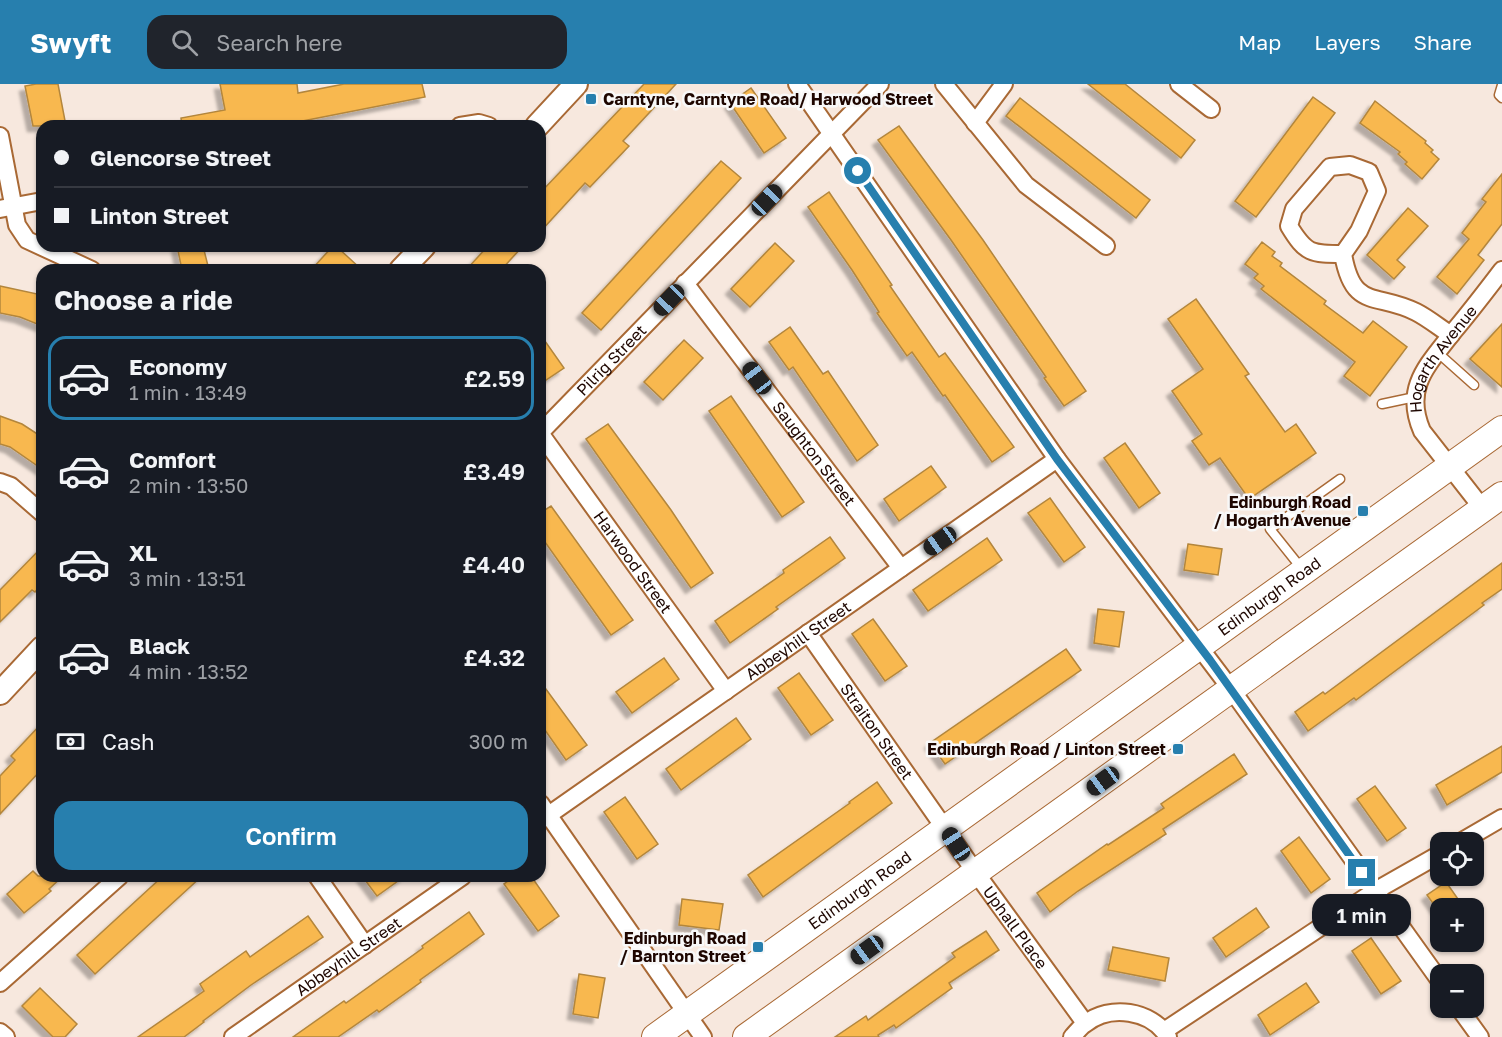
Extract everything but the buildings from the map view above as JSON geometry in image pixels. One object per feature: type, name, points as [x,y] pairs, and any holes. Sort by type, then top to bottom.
[{"type":"main road","name":"Edinburgh Road","points":[[655,1037],[1502,429]]},
{"type":"main road","points":[[746,1037],[1493,502]]},
{"type":"street","points":[[543,120],[576,84]]},
{"type":"street","points":[[797,84],[1057,459],[1200,646],[1430,967]]},
{"type":"street","name":"Pilrig Street","points":[[546,427],[880,84]]},
{"type":"street","points":[[944,84],[1026,185],[1106,246]]},
{"type":"street","points":[[975,123],[1004,84]]},
{"type":"street","points":[[1179,84],[1211,109]]},
{"type":"street","points":[[0,136],[6,208],[27,240],[36,244]]},
{"type":"street","points":[[1343,254],[1316,254],[1300,244],[1289,226],[1294,208],[1330,167],[1350,165],[1369,172],[1377,191],[1359,231],[1343,254],[1347,275],[1362,295],[1415,312],[1451,335]]},
{"type":"street","points":[[6,208],[36,202]]},
{"type":"street","points":[[53,252],[79,264]]},
{"type":"street","name":"Hogarth Avenue","points":[[1493,502],[1450,466],[1422,431],[1415,397],[1424,369],[1502,270]]},
{"type":"street","name":"Saughton Street","points":[[685,283],[901,568]]},
{"type":"street","name":"Harwood Street","points":[[546,441],[726,691]]},
{"type":"street","name":"Abbeyhill Street","points":[[546,811],[726,691],[1057,459]]},
{"type":"street","points":[[0,482],[11,486],[36,508]]},
{"type":"street","name":"Straiton Street","points":[[808,633],[947,829]]},
{"type":"street","points":[[0,693],[36,654]]},
{"type":"street","points":[[546,817],[704,1037]]},
{"type":"street","points":[[1478,832],[1502,818]]},
{"type":"street","name":"Uphall Place","points":[[947,829],[976,873],[1085,1023]]},
{"type":"street","points":[[1072,1037],[1085,1023],[1101,1015],[1118,1012],[1135,1013],[1151,1020],[1166,1034],[1374,891],[1430,860]]},
{"type":"street","points":[[0,983],[113,882]]},
{"type":"street","points":[[321,882],[365,945]]},
{"type":"street","name":"Abbeyhill Street","points":[[233,1037],[454,882]]},
{"type":"street","points":[[1466,1018],[1480,1037]]},
{"type":"street","points":[[0,1032],[6,1037]]},
{"type":"lane","points":[[1502,85],[1499,95],[1502,98]]},
{"type":"lane","points":[[1437,351],[1474,386]]},
{"type":"lane","points":[[1382,404],[1415,397]]},
{"type":"lane","points":[[1304,572],[1270,529],[1340,479]]},
{"type":"place","name":"Carntyne, Carntyne Road/ Harwood Street","points":[[591,99]]},
{"type":"place","name":"Edinburgh Road / Hogarth Avenue","points":[[1363,511]]},
{"type":"place","name":"Edinburgh Road / Linton Street","points":[[1178,749]]},
{"type":"place","name":"Edinburgh Road / Barnton Street","points":[[758,947]]},
{"type":"route","points":[[858,171],[1057,459],[1210,660],[1362,873]]}]
